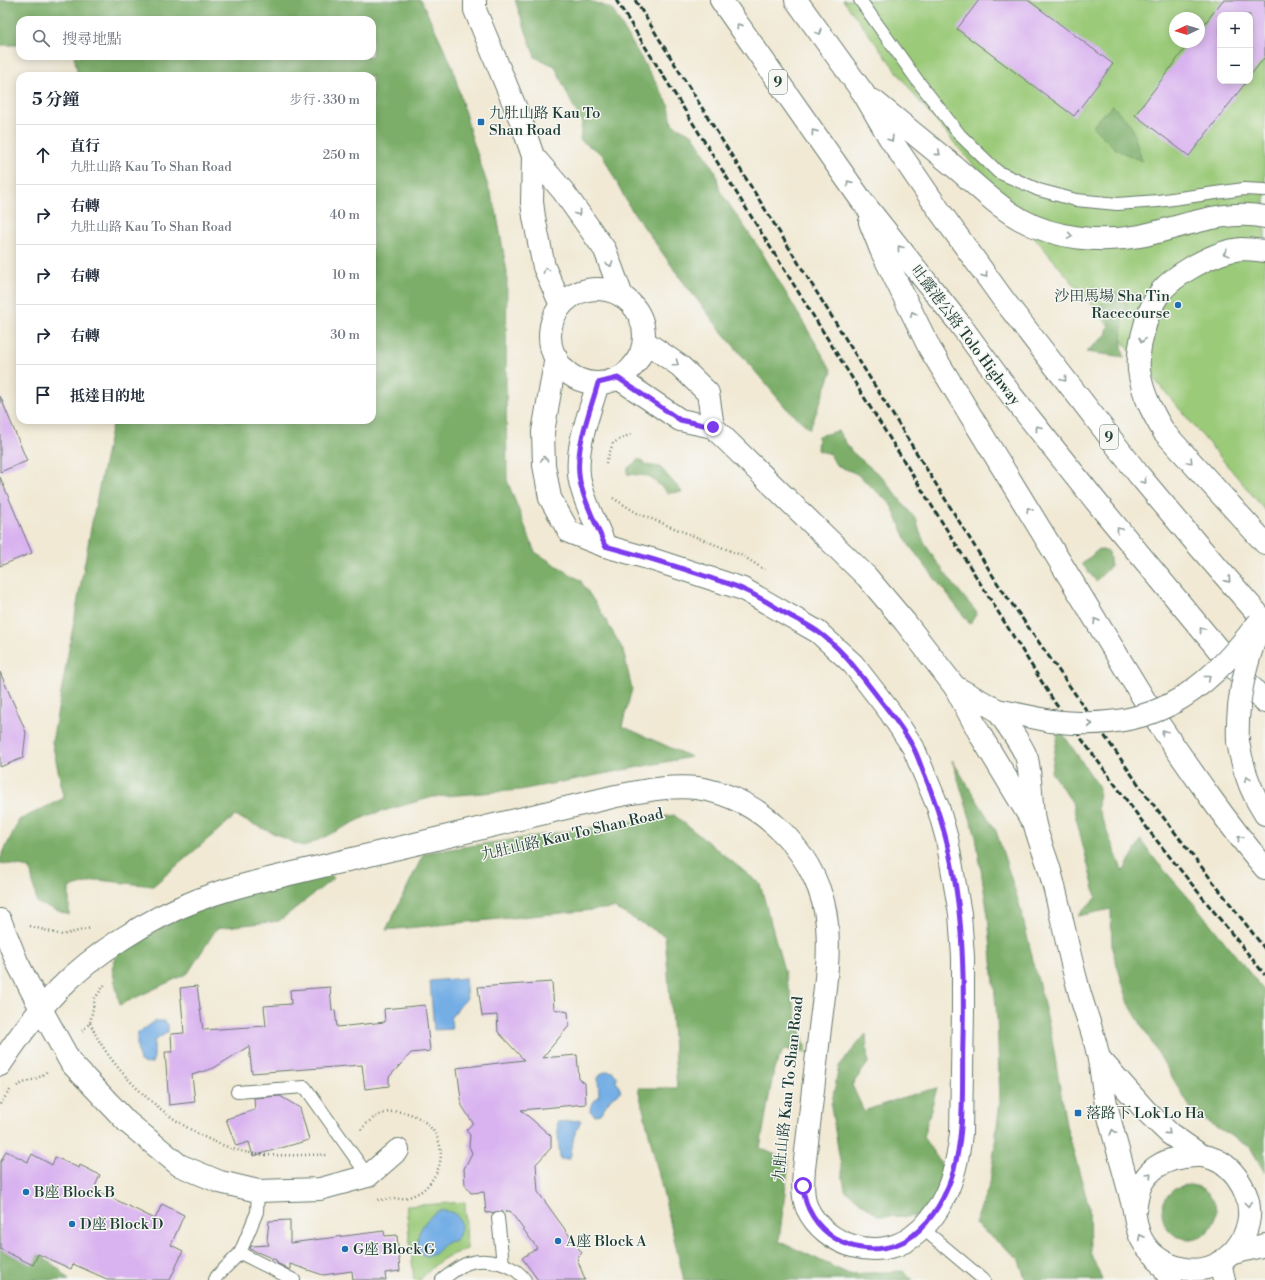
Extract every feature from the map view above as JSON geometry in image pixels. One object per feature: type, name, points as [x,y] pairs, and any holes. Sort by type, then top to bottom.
[{"type":"main road","name":"吐露港公路 Tolo Highway","points":[[720,0],[862,201],[959,323],[1012,396],[1102,509],[1227,660],[1265,702]]},
{"type":"main road","name":"9","points":[[796,0],[864,94],[889,137],[941,213],[1075,393],[1196,543],[1264,618]]},
{"type":"main road","points":[[469,3],[521,121],[533,156],[532,202],[534,217],[544,267],[562,305]]},
{"type":"main road","points":[[864,94],[986,195],[1020,219],[1049,232],[1102,240],[1140,236],[1221,217],[1239,215],[1265,217]]},
{"type":"main road","points":[[533,156],[562,191],[605,250],[622,296]]},
{"type":"main road","points":[[862,201],[881,250],[934,355],[1161,727],[1196,779],[1265,868]]},
{"type":"main road","points":[[1265,251],[1239,249],[1218,255],[1196,264],[1177,277],[1159,294],[1147,317],[1141,342],[1139,369],[1144,391],[1152,413],[1164,432],[1265,543]]},
{"type":"main road","points":[[586,290],[606,290],[622,296],[638,312],[642,321],[644,341],[637,362],[626,373],[608,381],[585,382],[574,377],[563,368],[556,357],[551,342],[551,328],[562,305],[570,298],[586,290]]},
{"type":"main road","points":[[644,341],[680,366],[708,393],[713,427]]},
{"type":"main road","name":"九肚山路 Kau To Shan Road","points":[[0,1065],[41,1009],[58,990],[79,971],[117,942],[178,909],[224,891],[646,790],[671,787],[697,788],[721,794],[764,816],[780,830],[807,864],[817,883],[823,902],[828,947],[804,1169],[804,1197],[807,1208],[826,1232],[843,1243],[853,1247],[864,1248],[887,1248],[900,1244],[912,1237],[922,1228],[935,1212],[946,1195],[954,1175],[959,1155],[963,958],[955,876],[947,839],[938,807],[913,747],[890,712],[853,664],[818,632],[743,589],[651,559],[605,546],[569,532],[550,498],[544,465],[543,432],[556,357]]},
{"type":"main road","points":[[608,381],[680,420],[713,427],[867,577],[955,687],[980,736],[1035,824]]},
{"type":"main road","points":[[605,546],[581,487],[578,466],[582,441],[608,381]]},
{"type":"main road","points":[[955,687],[997,710],[1051,721],[1092,725],[1134,719],[1164,708],[1179,700],[1212,675],[1229,659],[1264,618]]},
{"type":"main road","points":[[1264,618],[1249,652],[1242,683],[1238,710],[1238,741],[1246,775],[1252,791],[1265,814]]},
{"type":"main road","points":[[997,710],[1026,757],[1035,824],[1051,874],[1077,983],[1099,1058],[1106,1106],[1135,1210]]},
{"type":"main road","points":[[0,920],[17,962],[71,1063],[127,1122],[179,1165],[220,1182],[258,1190],[320,1189],[368,1176],[398,1150]]},
{"type":"main road","points":[[1099,1058],[1146,1111],[1170,1134],[1202,1156],[1218,1161],[1230,1170],[1242,1185],[1247,1196],[1249,1212],[1246,1229],[1226,1265]]},
{"type":"main road","points":[[1171,1280],[1157,1258],[1149,1250],[1140,1236],[1135,1220],[1135,1210],[1139,1188],[1146,1176],[1164,1162],[1177,1158],[1202,1156]]},
{"type":"main road","points":[[1157,1258],[1171,1266],[1188,1270],[1226,1265],[1265,1245]]},
{"type":"lane","points":[[860,0],[917,80],[960,135],[998,172],[1039,190],[1076,200],[1117,204],[1158,201],[1244,189],[1265,190]]},
{"type":"lane","points":[[237,1092],[305,1087],[368,1176]]},
{"type":"lane","points":[[215,1280],[217,1276],[240,1253],[257,1212],[258,1190]]},
{"type":"lane","points":[[498,1218],[503,1264]]},
{"type":"lane","points":[[922,1228],[984,1280]]},
{"type":"lane","points":[[240,1253],[294,1280]]},
{"type":"lane","points":[[442,1280],[468,1263],[483,1260],[503,1264],[522,1274],[525,1280]]},
{"type":"path","points":[[604,466],[613,443],[633,433]]},
{"type":"path","points":[[611,494],[615,500],[637,513],[743,556],[769,573]]},
{"type":"path","points":[[24,924],[43,931],[62,935],[94,926]]},
{"type":"path","points":[[43,1076],[90,1023],[95,998],[107,982]]},
{"type":"path","points":[[90,1023],[96,1038],[132,1081],[169,1116],[192,1131],[212,1141],[256,1154],[353,1155],[356,1139],[365,1124],[381,1114],[392,1111],[408,1113],[422,1119],[432,1129],[439,1143],[440,1163],[428,1186],[418,1193],[406,1198],[371,1201]]},
{"type":"path","points":[[0,1104],[10,1090],[26,1081],[43,1076],[51,1078]]},
{"type":"green space","points":[[0,0],[421,0],[452,65],[471,135],[496,210],[507,272],[507,480],[535,552],[580,580],[600,610],[623,650],[632,689],[622,726],[691,757],[520,790],[433,797],[369,815],[304,847],[235,816],[153,886],[98,880],[69,888],[69,915],[37,903],[30,868],[0,863],[0,859],[19,820],[64,798],[52,742],[93,517],[112,424],[376,424],[376,72],[77,72],[75,60],[376,60],[376,16],[16,16],[16,45],[0,45]]},
{"type":"green space","points":[[515,0],[588,0],[612,9],[669,105],[672,124],[693,135],[716,173],[720,191],[761,251],[832,371],[810,429],[786,408],[722,332],[681,279],[629,206],[602,154],[580,140],[582,123],[555,66],[535,57]]},
{"type":"green space","name":"沙田馬場 Sha Tin Racecourse","points":[[843,0],[1265,0],[1265,510],[919,101]]},
{"type":"green space","points":[[1113,106],[1131,125],[1142,161],[1117,150],[1093,127],[1098,119]]},
{"type":"green space","points":[[1116,292],[1128,305],[1123,318],[1122,331],[1124,357],[1086,352],[1106,335],[1110,320],[1094,311]]},
{"type":"green space","points":[[838,431],[852,452],[883,478],[917,521],[925,544],[951,581],[977,613],[970,624],[909,545],[890,503],[857,474],[836,465],[830,454],[817,450],[818,436]]},
{"type":"green space","points":[[639,459],[646,465],[660,467],[682,492],[668,493],[649,476],[627,474],[628,468]]},
{"type":"green space","points":[[1099,549],[1109,552],[1111,566],[1096,581],[1082,564]]},
{"type":"green space","points":[[1059,728],[1099,787],[1098,809],[1123,872],[1141,840],[1157,862],[1196,906],[1265,992],[1265,1173],[1250,1147],[1194,1114],[1129,1004],[1112,949],[1111,909],[1078,916],[1096,897],[1072,802],[1051,772]]},
{"type":"green space","points":[[952,760],[996,831],[1019,903],[1051,1033],[1066,1125],[1089,1207],[1090,1252],[1102,1280],[1026,1280],[1018,1258],[975,1224],[990,1183],[1000,1102],[997,1018],[988,916],[976,837]]},
{"type":"green space","points":[[674,815],[760,884],[807,1053],[784,1049],[774,1069],[760,1148],[789,1161],[779,1241],[849,1274],[903,1271],[913,1280],[684,1280],[638,1088],[677,1088],[665,936],[614,908],[386,930],[424,853]]},
{"type":"green space","points":[[319,866],[334,878],[279,921],[217,928],[188,973],[120,1005],[112,968],[118,951],[237,888],[274,892]]},
{"type":"green space","points":[[866,1034],[868,1063],[852,1085],[864,1111],[904,1097],[937,1088],[923,1137],[947,1172],[928,1217],[879,1216],[845,1190],[831,1107],[839,1066]]},
{"type":"green space","points":[[1184,1185],[1194,1185],[1204,1189],[1212,1197],[1216,1207],[1216,1217],[1212,1227],[1204,1235],[1194,1239],[1184,1239],[1174,1235],[1166,1227],[1162,1217],[1162,1207],[1166,1197],[1174,1189]]},
{"type":"green space","points":[[465,1202],[467,1249],[446,1257],[436,1264],[420,1280],[414,1280],[406,1206]]},
{"type":"green space","points":[[0,1228],[58,1268],[69,1280],[0,1280]]},
{"type":"water","points":[[465,978],[467,998],[451,1017],[452,1029],[434,1030],[430,981]]},
{"type":"water","points":[[154,1021],[165,1021],[168,1025],[168,1032],[154,1041],[154,1057],[152,1063],[145,1064],[140,1061],[138,1054],[138,1033]]},
{"type":"water","points":[[608,1071],[613,1072],[617,1077],[616,1081],[621,1091],[611,1098],[600,1114],[595,1115],[590,1111],[591,1105],[599,1096],[598,1078],[602,1073]]},
{"type":"water","points":[[581,1120],[574,1136],[570,1159],[560,1159],[557,1122]]},
{"type":"water","points":[[439,1211],[452,1212],[456,1215],[461,1223],[461,1228],[456,1240],[445,1244],[434,1254],[425,1256],[418,1247],[419,1234],[428,1219]]},
{"type":"building","points":[[979,0],[1028,0],[1113,64],[1074,116],[957,29]]},
{"type":"building","points":[[1223,0],[1265,0],[1265,57],[1253,72],[1253,12],[1217,12],[1217,84],[1245,84],[1189,156],[1135,115],[1185,48],[1205,48],[1205,23]]},
{"type":"building","points":[[0,396],[27,461],[0,472]]},
{"type":"building","points":[[0,477],[32,553],[0,566]]},
{"type":"building","points":[[0,672],[26,732],[23,758],[0,767]]},
{"type":"building","points":[[552,982],[554,1009],[568,1012],[569,1026],[542,1058],[577,1055],[579,1079],[585,1083],[586,1104],[521,1110],[551,1136],[551,1148],[536,1164],[538,1192],[582,1253],[577,1258],[585,1280],[538,1280],[522,1258],[537,1248],[510,1211],[486,1213],[484,1192],[471,1193],[465,1185],[464,1169],[472,1153],[469,1146],[470,1135],[466,1130],[473,1123],[462,1106],[457,1068],[524,1060],[498,1032],[497,1015],[482,1016],[478,987]]},
{"type":"building","points":[[197,986],[203,1030],[266,1026],[264,1006],[291,1004],[290,990],[330,987],[332,1011],[335,1010],[337,1027],[385,1022],[384,1009],[425,1005],[430,1051],[411,1053],[389,1077],[389,1086],[365,1089],[362,1065],[252,1073],[249,1046],[214,1068],[192,1075],[195,1102],[169,1105],[165,1052],[172,1052],[171,1034],[184,1033],[180,988]]},
{"type":"building","points":[[280,1096],[300,1108],[309,1140],[253,1156],[249,1142],[236,1146],[226,1119],[255,1110],[254,1098]]},
{"type":"building","points":[[6,1151],[28,1162],[32,1154],[52,1165],[55,1157],[79,1168],[80,1165],[100,1175],[94,1189],[155,1219],[162,1204],[184,1215],[171,1245],[183,1251],[170,1280],[109,1280],[73,1264],[71,1269],[38,1254],[33,1265],[0,1249],[0,1163]]},
{"type":"building","points":[[290,1220],[290,1243],[384,1231],[385,1236],[397,1235],[400,1271],[385,1273],[386,1280],[353,1280],[352,1271],[323,1275],[290,1264],[290,1270],[277,1263],[276,1260],[250,1249],[251,1246],[269,1245],[267,1240],[269,1221]]},
{"type":"railway","points":[[616,0],[1055,703],[1153,836],[1265,975]]},
{"type":"railway","points":[[635,0],[998,584],[1146,795],[1265,949]]},
{"type":"place","name":"九肚山路 Kau To Shan Road","points":[[481,122]]},
{"type":"place","name":"沙田馬場 Sha Tin Racecourse","points":[[1178,305]]},
{"type":"place","name":"落路下 Lok Lo Ha","points":[[1078,1113]]},
{"type":"place","name":"B座 Block B","points":[[26,1192]]},
{"type":"place","name":"D座 Block D","points":[[72,1224]]},
{"type":"place","name":"A座 Block A","points":[[558,1241]]},
{"type":"place","name":"G座 Block G","points":[[345,1249]]},
{"type":"route","points":[[713,427],[680,420],[618,378],[598,383],[586,424],[578,466],[581,487],[605,546],[651,559],[743,589],[818,632],[853,664],[890,712],[913,747],[938,807],[955,876],[960,914],[963,958],[961,1133],[959,1155],[954,1175],[946,1195],[935,1212],[922,1228],[912,1237],[900,1244],[887,1248],[864,1248],[853,1247],[843,1243],[821,1228],[807,1208],[803,1186]]}]
